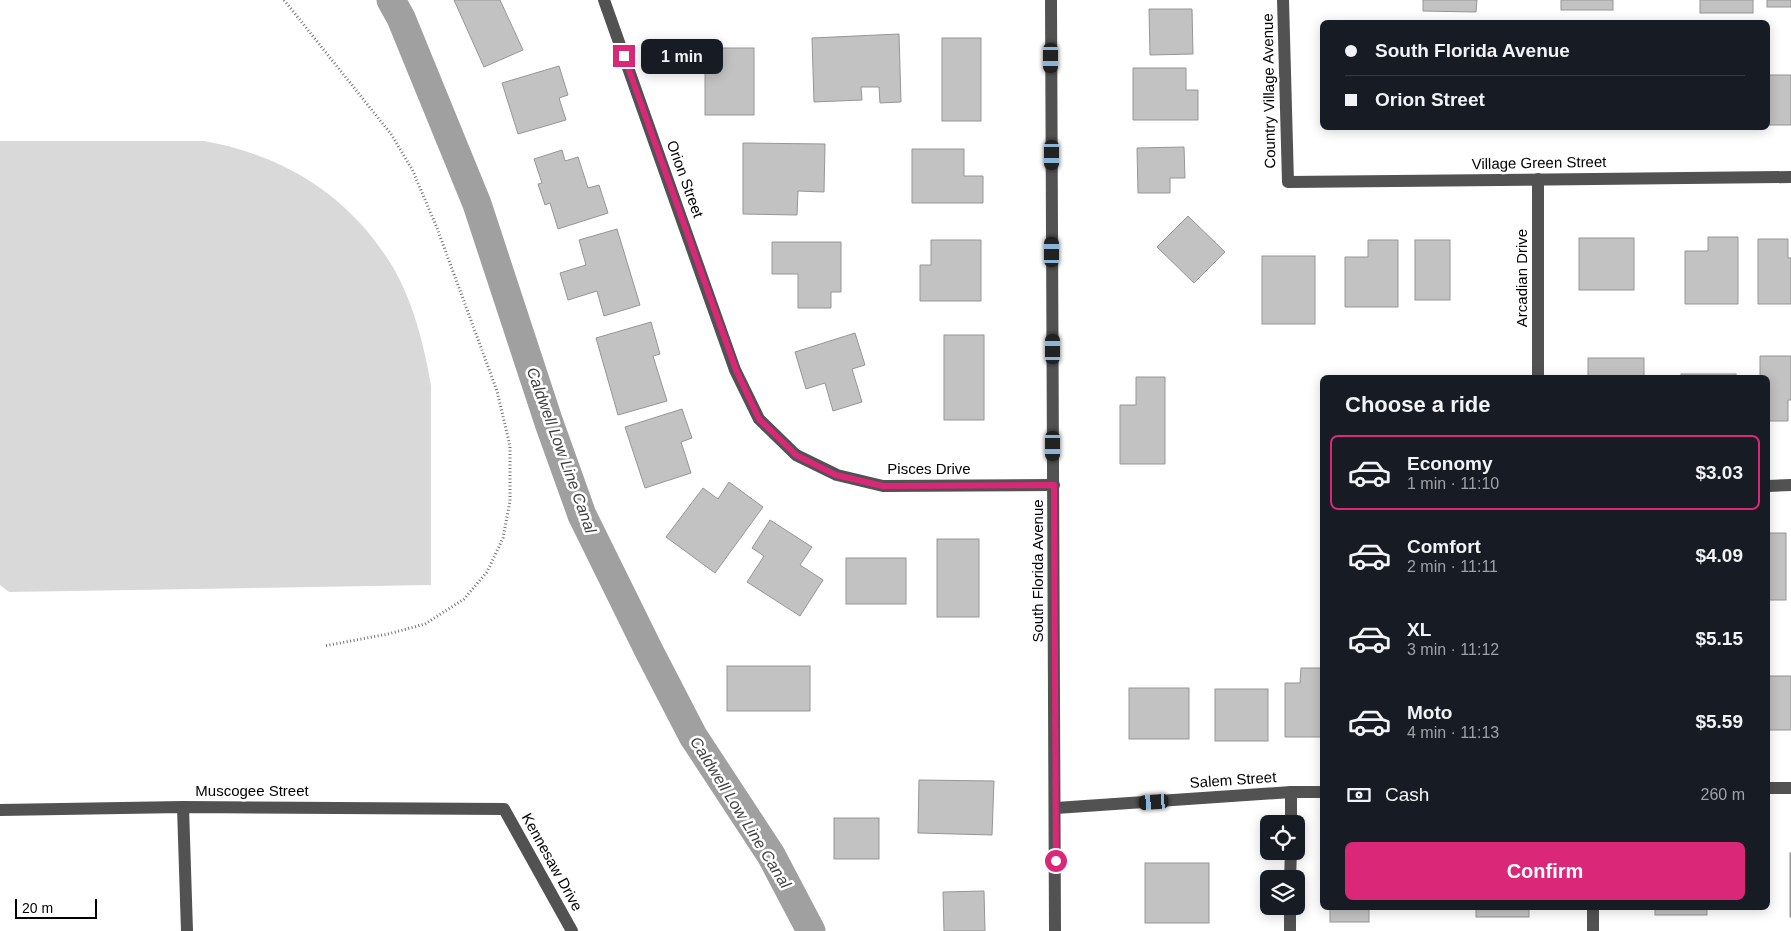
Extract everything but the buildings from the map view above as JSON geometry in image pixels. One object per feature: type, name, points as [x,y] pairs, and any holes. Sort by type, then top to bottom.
[{"type":"street","name":"Orion Street","points":[[604,0],[736,370]]},
{"type":"street","name":"South Florida Avenue","points":[[1051,0],[1056,931]]},
{"type":"street","name":"Country Village Avenue","points":[[1283,0],[1288,182]]},
{"type":"street","name":"Village Green Street","points":[[1288,182],[1791,177]]},
{"type":"street","name":"Arcadian Drive","points":[[1538,180],[1538,375]]},
{"type":"street","name":"Pisces Drive","points":[[736,370],[759,419],[796,455],[836,475],[883,486],[1054,485]]},
{"type":"street","points":[[1770,486],[1791,485]]},
{"type":"street","points":[[1770,788],[1791,788]]},
{"type":"street","name":"Salem Street","points":[[1056,808],[1291,792],[1320,792]]},
{"type":"street","points":[[1291,792],[1291,815]]},
{"type":"street","points":[[183,806],[187,931]]},
{"type":"street","name":"Muscogee Street","points":[[0,810],[183,806],[504,809]]},
{"type":"street","name":"Kennesaw Drive","points":[[504,809],[572,931]]},
{"type":"street","points":[[1593,910],[1593,931]]},
{"type":"street","points":[[1290,915],[1290,931]]},
{"type":"path","points":[[284,0],[391,134],[412,168],[437,228],[497,391],[510,446],[510,501],[504,538],[487,572],[464,599],[425,624],[388,634],[324,646]]},
{"type":"shaded area","points":[[0,141],[204,141],[233,147],[287,168],[334,198],[355,218],[374,239],[391,264],[406,292],[417,323],[428,370],[431,386],[431,585],[9,592],[0,585]]},
{"type":"waterway","name":"Caldwell Low Line Canal","points":[[391,0],[401,18],[477,204],[549,423],[582,515],[693,736],[771,855],[811,931]]},
{"type":"route","points":[[624,56],[736,370],[759,419],[796,455],[836,475],[883,486],[1054,485],[1056,861]]}]
